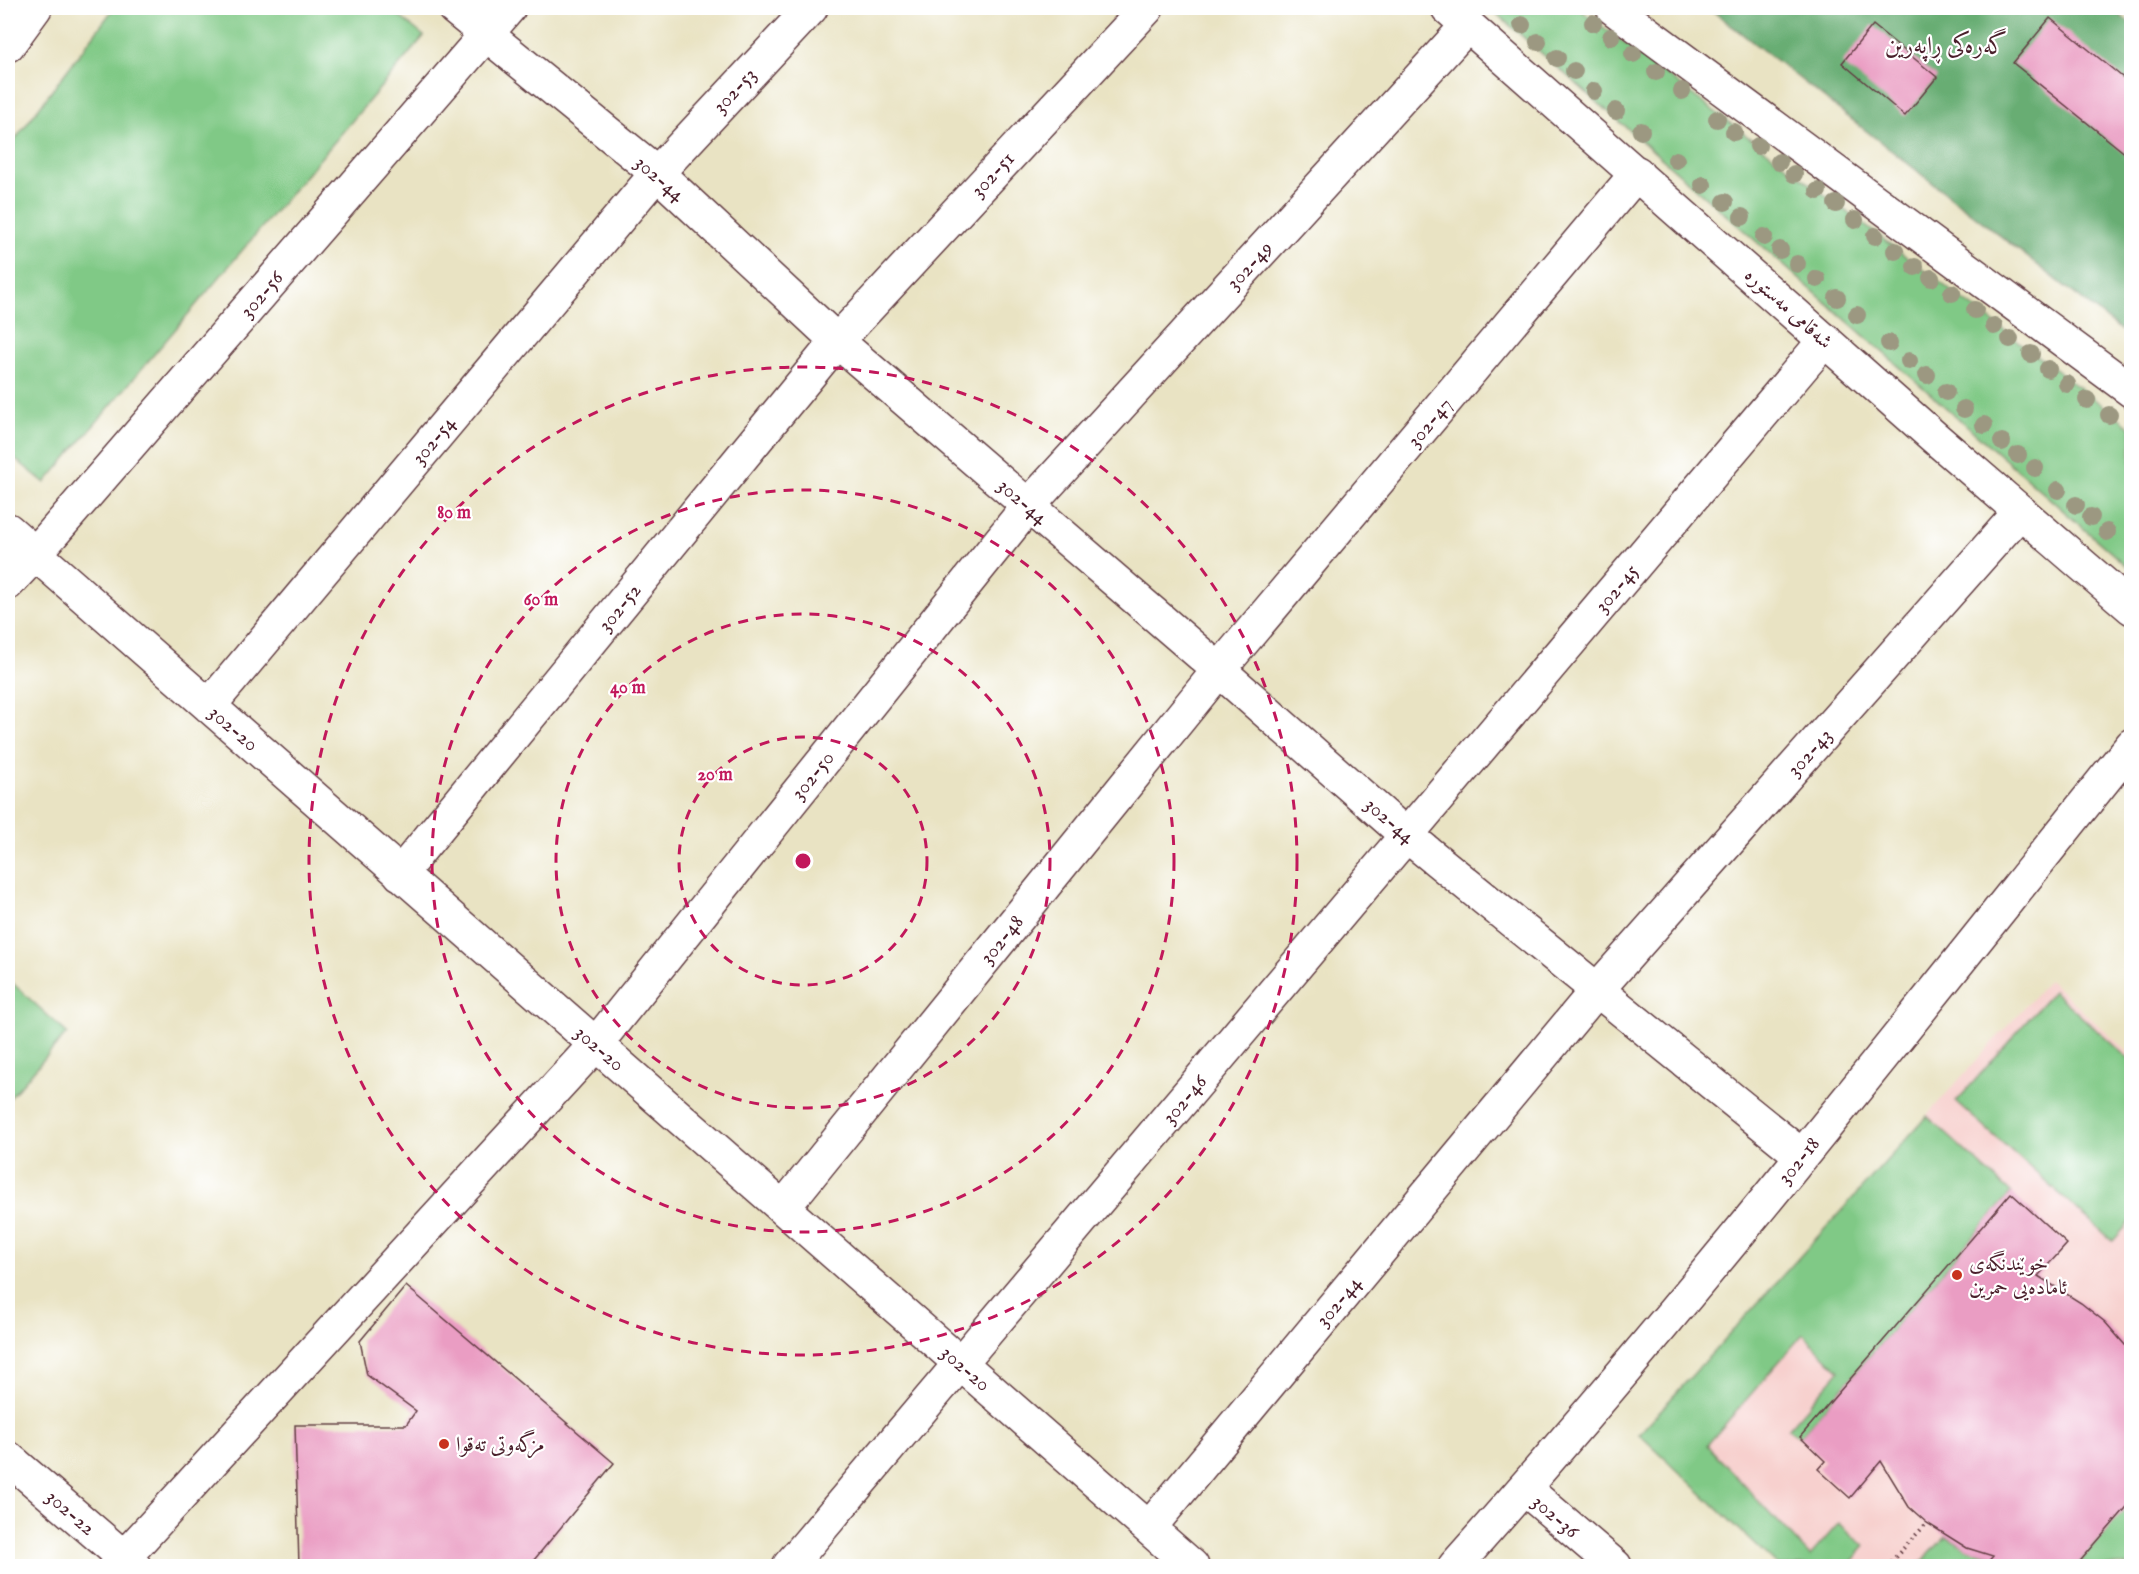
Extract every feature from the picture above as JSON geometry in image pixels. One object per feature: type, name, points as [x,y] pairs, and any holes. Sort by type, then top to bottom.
[{"type":"street","points":[[8,45],[35,8]]},
{"type":"street","name":"302-44","points":[[454,8],[657,173],[837,341],[1029,505],[1406,835],[1802,1156]]},
{"type":"street","name":"302-56","points":[[8,583],[35,555],[509,8]]},
{"type":"street","name":"302-53","points":[[657,173],[811,8]]},
{"type":"street","name":"302-51","points":[[837,341],[1148,8]]},
{"type":"street","points":[[1613,8],[2132,391]]},
{"type":"street","name":"شەقامی مەستورە","points":[[1458,16],[2132,608]]},
{"type":"street","name":"302-49","points":[[1029,505],[1458,16]]},
{"type":"street","name":"302-54","points":[[209,706],[657,173]]},
{"type":"street","name":"302-47","points":[[1219,670],[1637,173]]},
{"type":"street","name":"302-45","points":[[1406,835],[1825,340]]},
{"type":"street","name":"302-52","points":[[400,874],[837,341]]},
{"type":"street","name":"302-50","points":[[124,1564],[596,1044],[1029,505]]},
{"type":"street","name":"302-43","points":[[1596,991],[2020,512]]},
{"type":"street","name":"302-20","points":[[8,530],[1192,1566]]},
{"type":"street","name":"302-48","points":[[783,1208],[1219,670]]},
{"type":"street","name":"302-18","points":[[1455,1566],[1524,1488],[1802,1156],[2132,745]]},
{"type":"street","name":"302-46","points":[[789,1566],[962,1364],[1406,835]]},
{"type":"street","name":"302-44","points":[[1149,1528],[1596,991]]},
{"type":"street","name":"302-22","points":[[8,1458],[124,1564]]},
{"type":"street","name":"302-36","points":[[1524,1488],[1615,1566]]},
{"type":"path","points":[[1887,1566],[1926,1523]]},
{"type":"shaded area","name":"خوێندنگەی ئامادەیی حمرین","points":[[2049,980],[2131,1055],[2131,1566],[1778,1566],[1639,1434]]},
{"type":"green space","points":[[114,8],[389,8],[424,36],[45,483],[8,453],[8,149]]},
{"type":"green space","points":[[1490,8],[1578,8],[2131,427],[2131,570]]},
{"type":"green space","points":[[1709,8],[2111,8],[2131,24],[2131,338]]},
{"type":"green space","points":[[8,979],[67,1033],[8,1100]]},
{"type":"green space","points":[[2053,991],[2131,1061],[2131,1221],[2113,1241],[1956,1102]]},
{"type":"green space","points":[[1927,1116],[2011,1193],[1800,1437],[1788,1429],[1839,1371],[1803,1334],[1707,1445],[1810,1556],[1839,1523],[1865,1546],[1848,1566],[1778,1566],[1639,1434]]},
{"type":"green space","points":[[2131,1501],[2131,1566],[2076,1566]]},
{"type":"green space","points":[[1946,1536],[1967,1548],[1993,1556],[1984,1566],[1918,1566]]},
{"type":"building","points":[[2050,18],[2132,85],[2132,159],[2013,63]]},
{"type":"building","points":[[1873,25],[1937,77],[1905,116],[1842,63]]},
{"type":"building","points":[[2011,1193],[2067,1244],[2038,1276],[2081,1303],[2105,1322],[2132,1353],[2132,1501],[2076,1566],[1984,1566],[1993,1556],[1967,1548],[1927,1523],[1909,1507],[1881,1461],[1850,1498],[1818,1469],[1825,1461],[1800,1437]]},
{"type":"building","name":"مزگه‌وتی ته‌قوا","points":[[406,1286],[614,1463],[529,1566],[299,1566],[295,1425],[406,1425],[416,1411],[367,1375],[360,1341]]},
{"type":"place","name":"خوێندنگەی ئامادەیی حمرین","points":[[1957,1275]]},
{"type":"place","name":"مزگه‌وتی ته‌قوا","points":[[444,1444]]},
{"type":"district","name":"گەرەکی ڕاپەرین","points":[[1946,45]]}]
